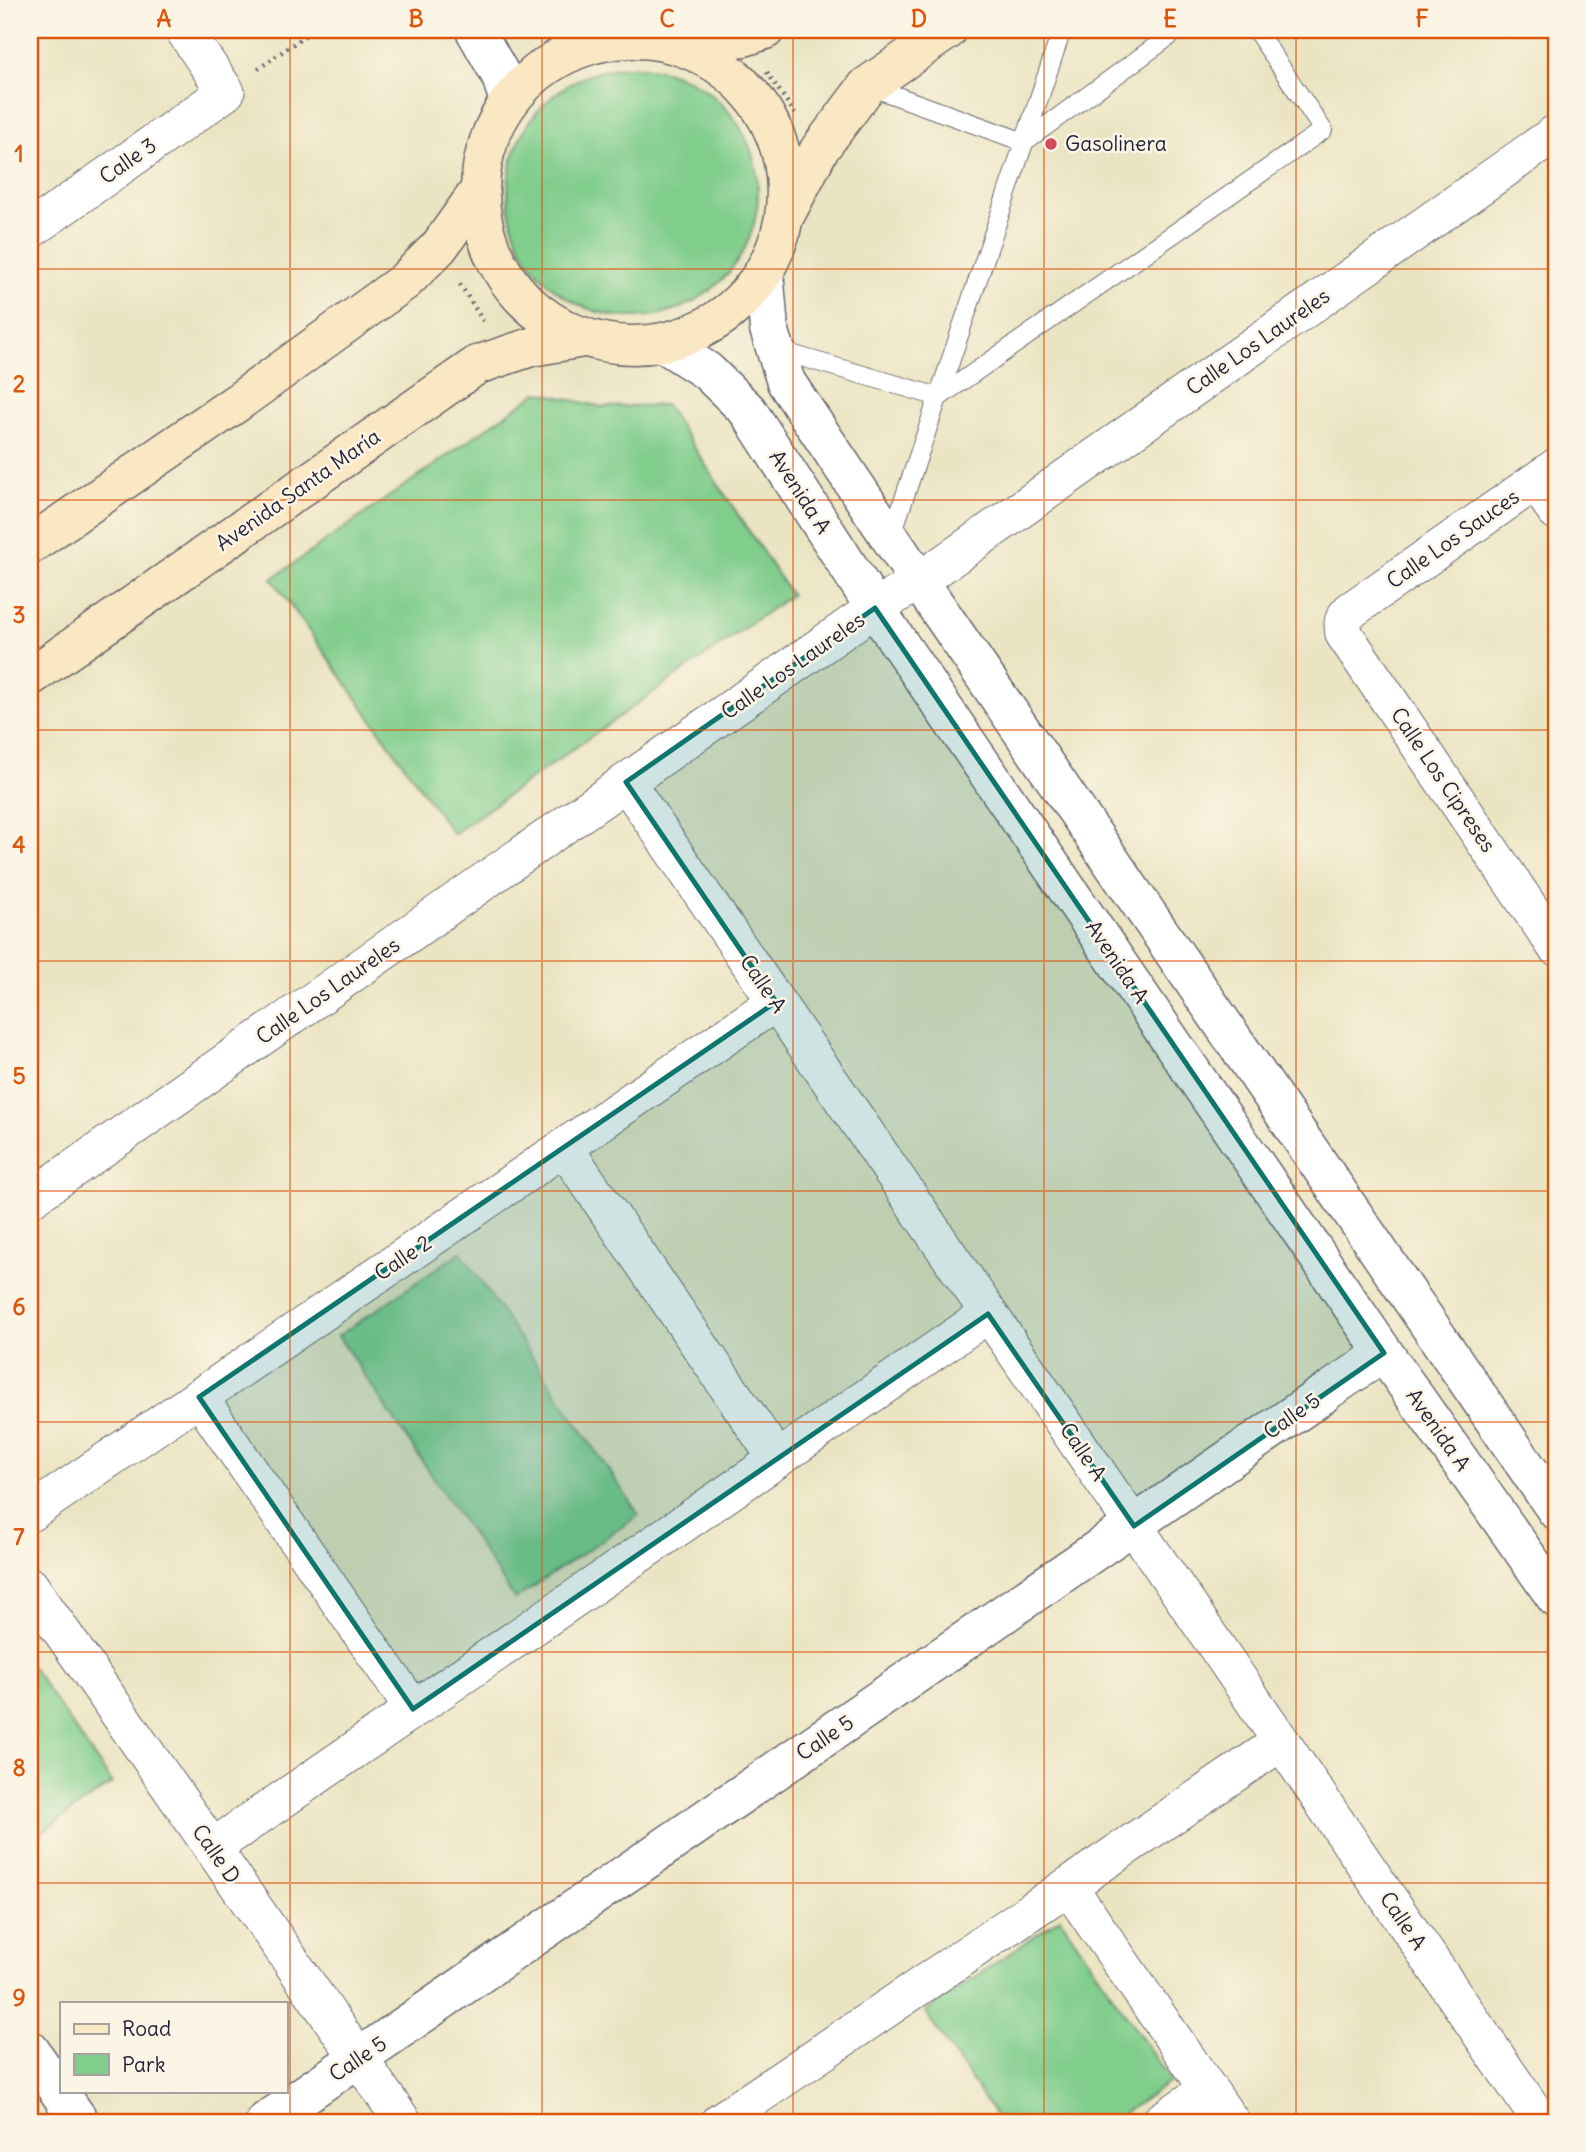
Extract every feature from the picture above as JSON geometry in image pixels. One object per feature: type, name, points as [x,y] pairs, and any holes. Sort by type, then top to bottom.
[{"type":"main road","points":[[783,220],[785,176],[775,133],[752,96],[720,65],[682,46],[620,34],[586,45],[543,67],[509,101],[487,144],[479,191],[486,239],[507,282],[541,316],[583,338],[623,346],[663,343],[702,329],[737,304],[764,271],[783,220],[819,150],[867,86],[948,30]]},
{"type":"main road","points":[[682,46],[755,33]]},
{"type":"main road","points":[[30,545],[237,402],[405,281],[439,247],[479,191]]},
{"type":"main road","name":"Avenida Santa María","points":[[30,677],[477,365],[531,347],[583,338]]},
{"type":"street","points":[[184,30],[226,92]]},
{"type":"street","points":[[475,30],[500,75],[509,101]]},
{"type":"street","name":"Calle 3","points":[[30,230],[226,92]]},
{"type":"street","name":"Calle Los Laureles","points":[[30,1199],[876,608],[919,581],[1556,133]]},
{"type":"street","points":[[764,271],[769,329],[786,382],[890,539],[1556,1510]]},
{"type":"street","name":"Avenida A","points":[[663,343],[707,371],[748,411],[876,608],[1384,1353],[1556,1598]]},
{"type":"street","points":[[1546,474],[1556,511]]},
{"type":"street","name":"Calle Los Sauces","points":[[1350,611],[1546,474]]},
{"type":"street","name":"Calle Los Cipreses","points":[[1350,611],[1343,618],[1344,634],[1556,947]]},
{"type":"street","name":"Calle A","points":[[626,782],[1541,2122]]},
{"type":"street","name":"Calle 2","points":[[30,1513],[776,1002]]},
{"type":"street","points":[[564,1147],[777,1459]]},
{"type":"street","points":[[212,1847],[988,1314]]},
{"type":"street","name":"Calle 5","points":[[265,2122],[1384,1353]]},
{"type":"street","points":[[199,1397],[413,1709]]},
{"type":"street","name":"Calle D","points":[[30,1586],[403,2122]]},
{"type":"street","points":[[719,2122],[1281,1742]]},
{"type":"street","points":[[1068,1885],[1231,2122]]},
{"type":"street","points":[[30,2050],[80,2122]]},
{"type":"street","points":[[1160,2122],[1208,2089]]},
{"type":"lane","points":[[890,539],[1062,30]]},
{"type":"lane","points":[[1024,142],[1178,30]]},
{"type":"lane","points":[[939,397],[1323,130],[1256,30]]},
{"type":"lane","points":[[867,86],[1024,142]]},
{"type":"lane","points":[[775,349],[939,397]]},
{"type":"path","points":[[226,92],[313,30]]},
{"type":"path","points":[[755,33],[819,150]]},
{"type":"path","points":[[439,247],[503,357]]},
{"type":"highlighted area","points":[[875,608],[1384,1353],[1134,1526],[988,1314],[413,1709],[199,1397],[776,1002],[626,782]]},
{"type":"green space","points":[[633,67],[657,69],[681,76],[712,95],[730,113],[749,144],[756,168],[756,216],[749,240],[730,271],[712,289],[681,308],[657,315],[633,317],[609,315],[585,308],[554,289],[536,271],[517,240],[510,216],[508,192],[510,168],[517,144],[536,113],[554,95],[585,76],[609,69]]},
{"type":"green space","points":[[538,392],[602,407],[666,405],[791,595],[453,834],[272,579]]},
{"type":"green space","points":[[461,1252],[639,1515],[515,1599],[338,1336]]},
{"type":"green space","points":[[30,1664],[112,1783],[30,1840]]},
{"type":"green space","points":[[1060,1918],[1171,2081],[1111,2122],[1000,2122],[925,2012]]},
{"type":"place","name":"Gasolinera","points":[[1051,144]]}]
